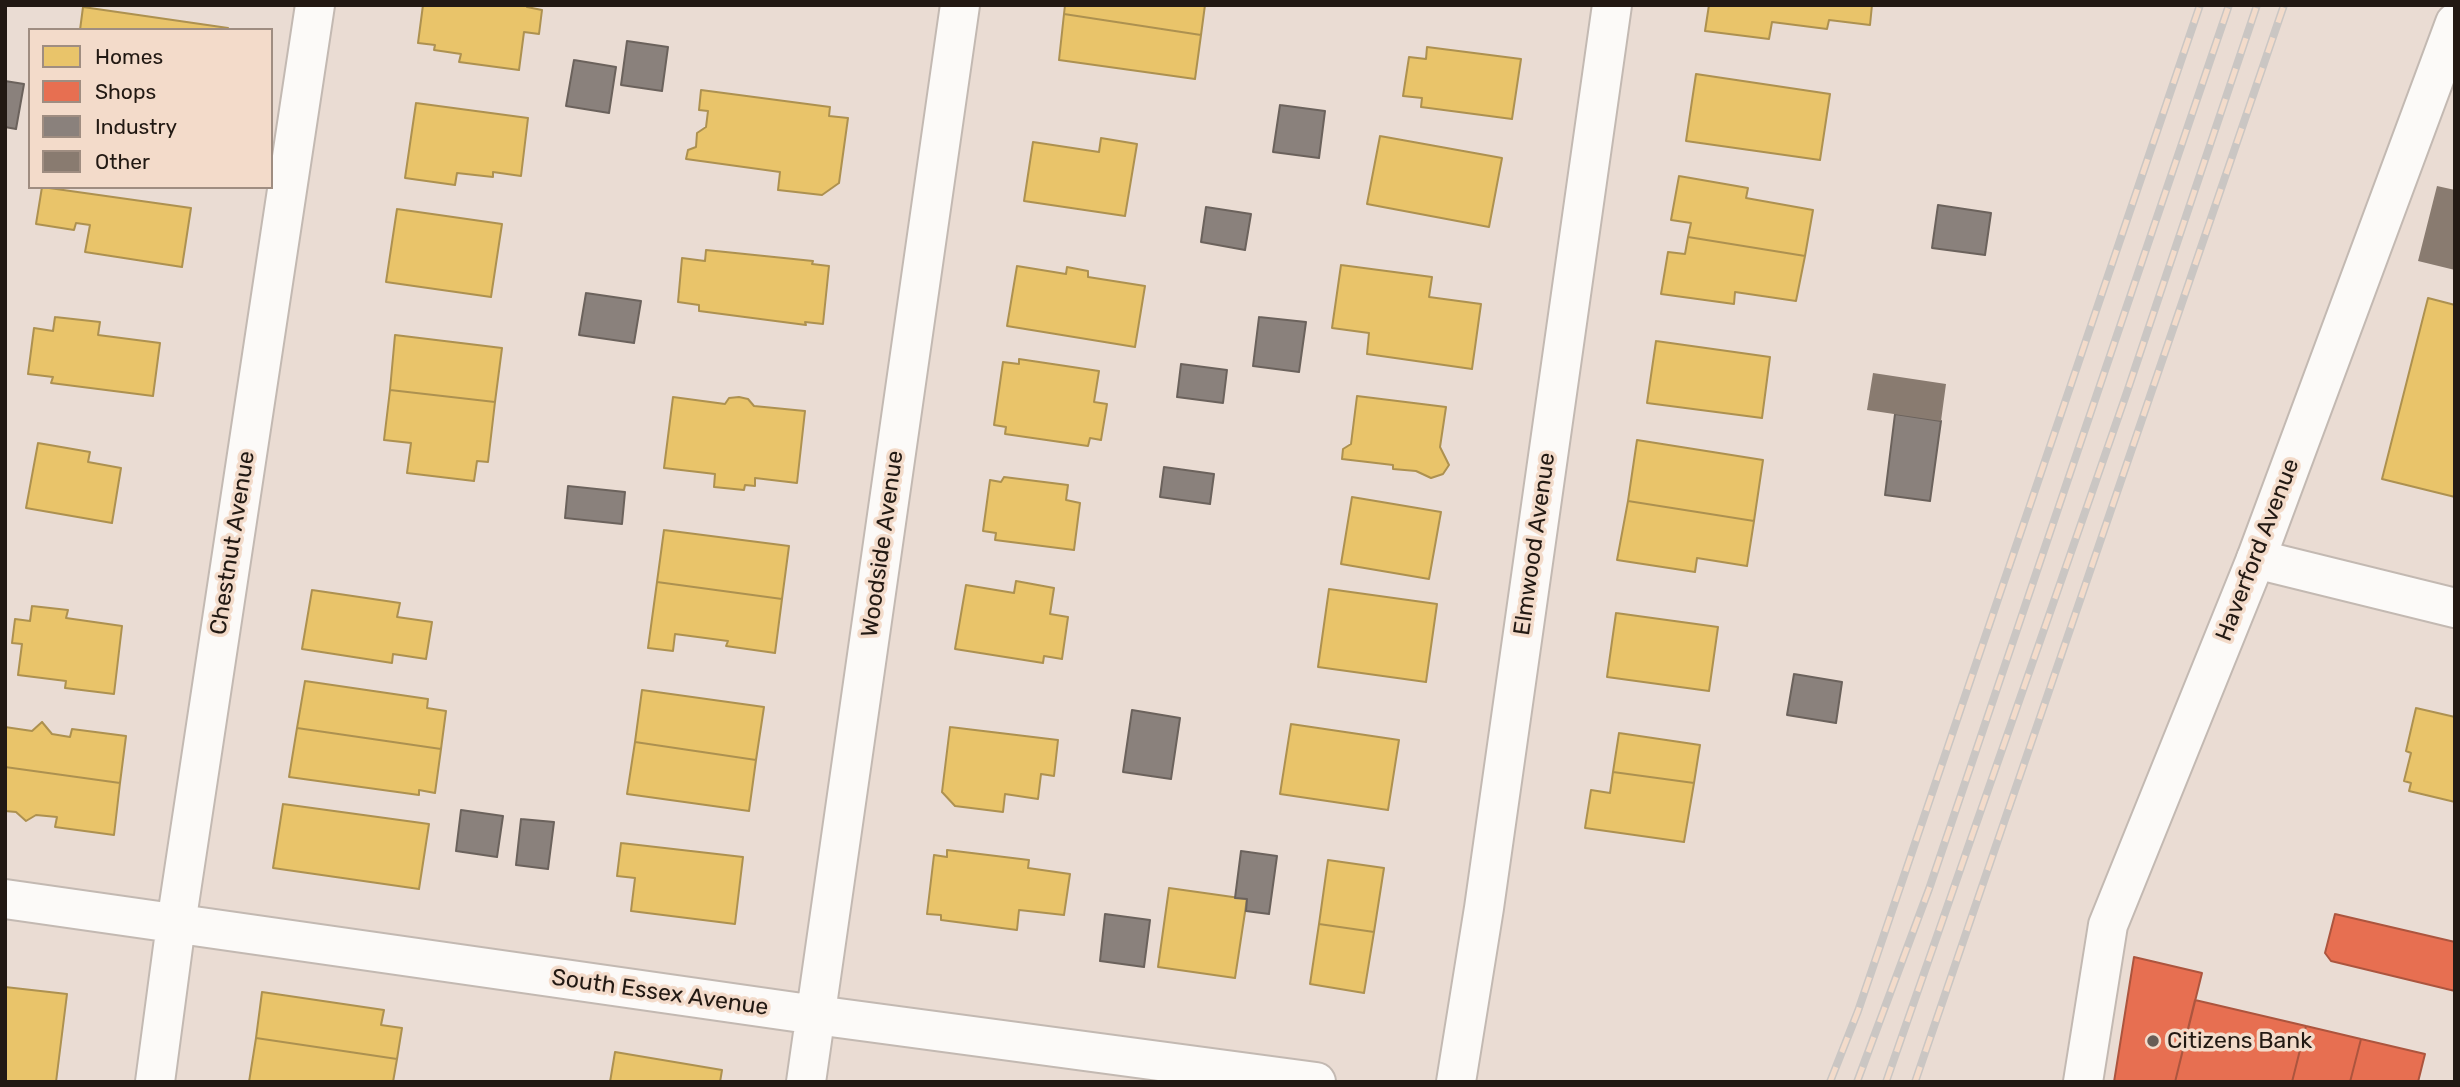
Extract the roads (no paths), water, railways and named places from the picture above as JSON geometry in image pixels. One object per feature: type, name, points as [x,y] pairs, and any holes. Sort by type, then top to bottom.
[{"type":"street","name":"Chestnut Avenue","points":[[155,1082],[176,925],[315,5]]},
{"type":"street","name":"Woodside Avenue","points":[[806,1082],[960,5]]},
{"type":"street","name":"Elmwood Avenue","points":[[1456,1082],[1488,880],[1612,5]]},
{"type":"street","name":"Haverford Avenue","points":[[2083,1082],[2108,925],[2256,559],[2455,23]]},
{"type":"street","points":[[2256,559],[2455,608]]},
{"type":"street","name":"South Essex Avenue","points":[[5,899],[816,1016],[1316,1082]]},
{"type":"railway","points":[[1830,1082],[1858,1011],[2200,5]]},
{"type":"railway","points":[[1857,1082],[1929,889],[2229,5]]},
{"type":"railway","points":[[1886,1082],[2127,392],[2257,5]]},
{"type":"railway","points":[[1915,1082],[2284,5]]},
{"type":"place","name":"Citizens Bank","points":[[2153,1041]]}]
